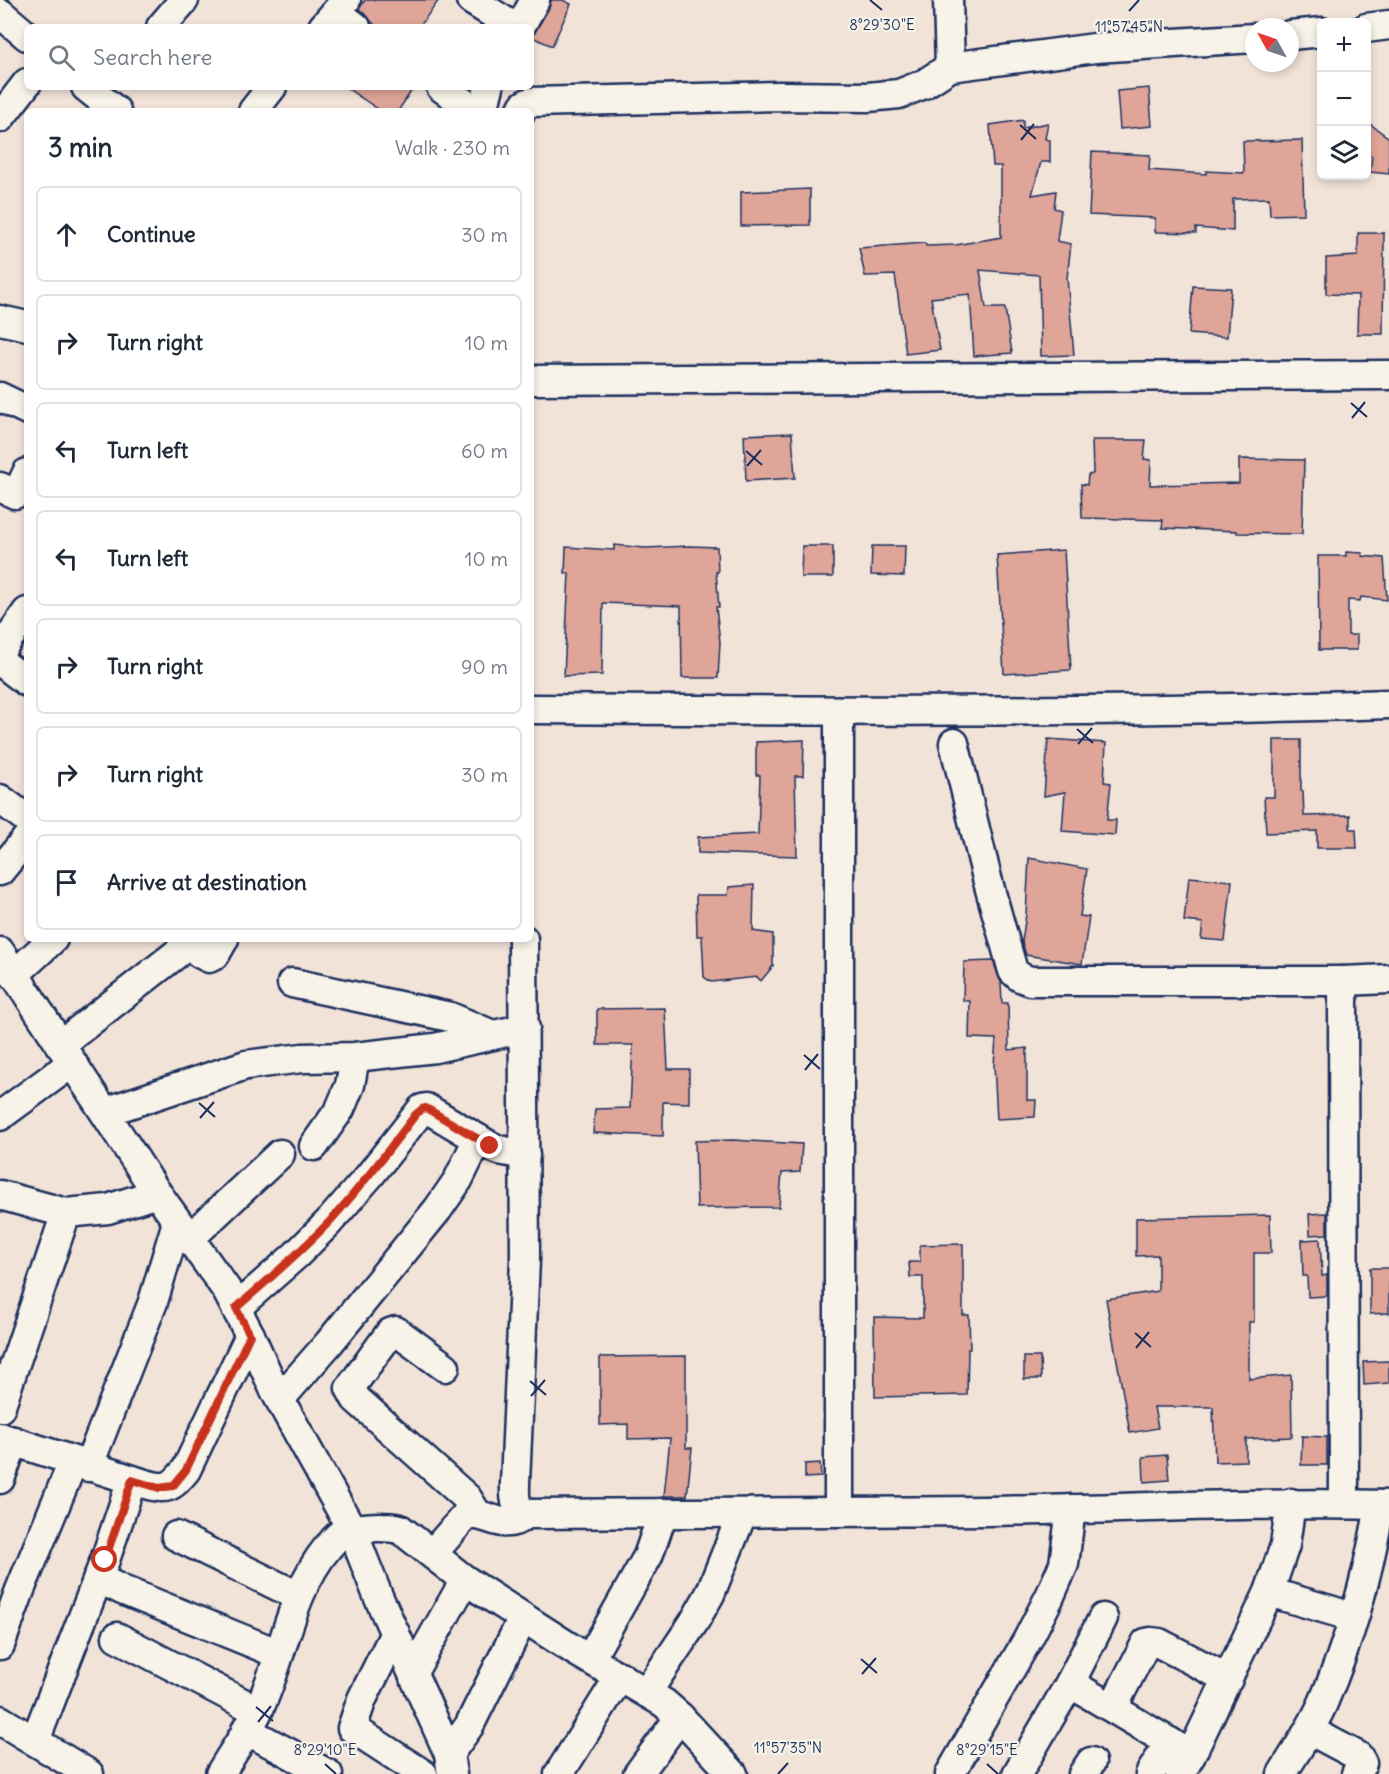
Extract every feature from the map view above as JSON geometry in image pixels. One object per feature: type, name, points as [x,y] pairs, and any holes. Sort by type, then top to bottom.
[{"type":"street","points":[[164,24],[184,0]]},
{"type":"street","points":[[471,0],[509,24]]},
{"type":"street","points":[[522,24],[535,0]]},
{"type":"street","points":[[948,0],[950,67]]},
{"type":"street","points":[[9,10],[24,32]]},
{"type":"street","points":[[1371,28],[1389,26]]},
{"type":"street","points":[[1299,34],[1317,32]]},
{"type":"street","points":[[522,108],[530,102],[779,96],[868,97],[899,94],[924,84],[950,67],[1095,48],[1245,39]]},
{"type":"street","points":[[0,118],[24,87]]},
{"type":"street","points":[[256,108],[270,90]]},
{"type":"street","points":[[445,90],[471,108]]},
{"type":"street","points":[[484,108],[488,90]]},
{"type":"street","points":[[534,380],[1389,375]]},
{"type":"street","points":[[0,397],[24,409]]},
{"type":"street","points":[[0,487],[15,494],[24,479]]},
{"type":"street","points":[[0,651],[15,617]]},
{"type":"street","points":[[0,661],[24,680]]},
{"type":"street","points":[[534,709],[839,711],[1255,708],[1389,704]]},
{"type":"street","points":[[839,711],[839,1512]]},
{"type":"street","points":[[954,743],[988,882],[1013,971],[1020,977],[1030,981],[1389,979]]},
{"type":"street","points":[[0,800],[24,817]]},
{"type":"street","points":[[0,872],[24,842]]},
{"type":"street","points":[[47,942],[7,964],[157,1193],[226,1289],[280,1399],[352,1530],[450,1764]]},
{"type":"street","points":[[0,1116],[180,951],[184,942]]},
{"type":"street","points":[[186,942],[209,958],[215,955],[222,942]]},
{"type":"street","points":[[523,942],[525,1260],[515,1483],[516,1503],[519,1510],[527,1514],[742,1514],[1291,1503],[1384,1505],[1353,1617],[1323,1702],[1282,1774]]},
{"type":"street","points":[[1343,981],[1344,1504]]},
{"type":"street","points":[[292,983],[450,1017],[490,1034]]},
{"type":"street","points":[[105,1112],[246,1065],[302,1058],[355,1057],[435,1048],[525,1028]]},
{"type":"street","points":[[314,1146],[340,1109],[350,1085],[355,1057]]},
{"type":"street","points":[[236,1308],[296,1255],[329,1222],[422,1109],[426,1108],[499,1150],[525,1155]]},
{"type":"street","points":[[280,1399],[329,1343],[438,1209],[458,1180],[478,1139]]},
{"type":"street","points":[[0,1645],[20,1590],[81,1464],[183,1231],[280,1154]]},
{"type":"street","points":[[0,1195],[66,1213],[108,1209],[157,1193]]},
{"type":"street","points":[[0,1408],[66,1213]]},
{"type":"street","points":[[445,1366],[396,1331],[390,1334],[350,1388],[356,1399],[467,1498],[477,1514]]},
{"type":"street","points":[[0,1479],[7,1439],[159,1488],[173,1486],[186,1470],[250,1335]]},
{"type":"street","points":[[35,1741],[98,1578],[132,1480]]},
{"type":"street","points":[[1150,1774],[1181,1757],[1228,1679],[1269,1592],[1285,1545],[1291,1503]]},
{"type":"street","points":[[950,1774],[1028,1639],[1050,1596],[1064,1564],[1071,1509]]},
{"type":"street","points":[[591,1659],[648,1556],[663,1513]]},
{"type":"street","points":[[432,1554],[465,1516],[477,1514],[512,1523],[527,1514]]},
{"type":"street","points":[[647,1692],[694,1623],[710,1594],[742,1514]]},
{"type":"street","points":[[219,1774],[252,1721],[279,1654],[298,1596],[314,1564],[340,1534],[352,1530],[390,1527],[400,1529],[465,1580],[523,1618],[664,1703],[733,1774]]},
{"type":"street","points":[[176,1536],[298,1596]]},
{"type":"street","points":[[98,1578],[279,1654]]},
{"type":"street","points":[[413,1672],[465,1580]]},
{"type":"street","points":[[1269,1592],[1353,1617]]},
{"type":"street","points":[[450,1764],[523,1618]]},
{"type":"street","points":[[1017,1774],[1070,1683],[1103,1618]]},
{"type":"street","points":[[394,1633],[362,1699],[352,1728],[423,1774]]},
{"type":"street","points":[[117,1637],[252,1721],[328,1774]]},
{"type":"street","points":[[1113,1707],[1146,1643],[1159,1643],[1228,1679]]},
{"type":"street","points":[[559,1774],[620,1676]]},
{"type":"street","points":[[1070,1683],[1113,1707],[1181,1757]]},
{"type":"street","points":[[638,1774],[680,1717]]},
{"type":"street","points":[[0,1720],[89,1774]]},
{"type":"street","points":[[1309,1730],[1358,1756],[1362,1763],[1356,1774]]},
{"type":"building","points":[[365,0],[439,0],[421,24],[374,24],[359,9]]},
{"type":"building","points":[[551,0],[563,0],[571,4],[552,46],[534,38],[534,34],[549,8]]},
{"type":"building","points":[[1149,88],[1152,126],[1120,129],[1117,91]]},
{"type":"building","points":[[350,90],[412,90],[400,108],[376,108]]},
{"type":"building","points":[[1023,120],[1023,128],[1048,123],[1045,139],[1050,140],[1050,162],[1041,162],[1032,195],[1056,191],[1054,208],[1061,210],[1057,241],[1071,244],[1067,278],[1074,355],[1041,356],[1039,275],[980,270],[986,308],[1005,308],[1012,353],[974,356],[970,294],[931,298],[940,350],[906,354],[895,275],[865,276],[859,248],[925,243],[926,246],[956,245],[1001,237],[1001,166],[993,166],[990,125]]},
{"type":"building","points":[[1371,125],[1389,138],[1389,174],[1371,172]]},
{"type":"building","points":[[1302,140],[1304,214],[1270,215],[1269,198],[1233,199],[1233,231],[1196,228],[1196,233],[1155,232],[1155,218],[1089,215],[1092,152],[1150,155],[1149,170],[1206,174],[1206,171],[1244,173],[1243,141]]},
{"type":"building","points":[[810,189],[810,225],[741,226],[741,192]]},
{"type":"building","points":[[1358,233],[1384,233],[1383,334],[1357,334],[1358,295],[1326,294],[1326,258],[1358,256]]},
{"type":"building","points":[[1193,286],[1231,288],[1227,337],[1189,334]]},
{"type":"building","points":[[792,433],[795,478],[746,481],[744,435]]},
{"type":"building","points":[[1092,440],[1146,440],[1144,459],[1151,460],[1150,485],[1239,483],[1239,459],[1304,460],[1302,534],[1162,528],[1163,520],[1082,518],[1081,484],[1087,485],[1088,475],[1093,474]]},
{"type":"building","points":[[614,545],[645,548],[717,547],[718,572],[716,572],[719,607],[716,607],[720,642],[718,678],[682,678],[681,606],[603,603],[602,675],[564,676],[569,573],[565,573],[566,547],[614,550]]},
{"type":"building","points":[[802,546],[833,546],[833,577],[801,577]]},
{"type":"building","points":[[872,546],[905,546],[904,576],[871,575]]},
{"type":"building","points":[[1064,550],[1071,670],[1004,674],[997,555]]},
{"type":"building","points":[[1346,552],[1384,558],[1387,600],[1361,597],[1360,601],[1348,600],[1348,635],[1357,635],[1357,650],[1319,650],[1318,556],[1346,556]]},
{"type":"building","points":[[1048,739],[1106,743],[1104,782],[1111,783],[1107,820],[1116,820],[1115,835],[1062,831],[1065,792],[1044,796]]},
{"type":"building","points":[[804,740],[803,776],[795,776],[797,856],[698,853],[698,837],[758,834],[760,775],[756,775],[756,742]]},
{"type":"building","points":[[1274,740],[1301,740],[1301,791],[1303,791],[1304,816],[1350,815],[1350,829],[1356,829],[1357,848],[1317,848],[1317,831],[1266,833],[1264,797],[1274,797]]},
{"type":"building","points":[[1029,858],[1087,869],[1080,916],[1089,917],[1082,964],[1026,955],[1022,942]]},
{"type":"building","points":[[1189,877],[1232,881],[1225,941],[1201,939],[1203,923],[1184,921]]},
{"type":"building","points":[[754,885],[753,931],[773,934],[773,966],[761,981],[757,977],[711,982],[704,977],[702,936],[697,936],[696,895],[728,895],[729,887]]},
{"type":"building","points":[[993,961],[1001,982],[1002,1003],[1008,1003],[1009,1050],[1027,1048],[1027,1100],[1036,1100],[1035,1117],[997,1119],[994,1065],[996,1039],[969,1038],[970,1001],[963,1001],[964,962]]},
{"type":"building","points":[[665,1008],[668,1069],[689,1069],[689,1103],[663,1102],[663,1136],[593,1133],[595,1109],[630,1108],[633,1045],[597,1045],[597,1009]]},
{"type":"building","points":[[733,1140],[802,1144],[800,1172],[782,1173],[779,1207],[697,1208],[695,1141]]},
{"type":"building","points":[[1327,1213],[1327,1234],[1310,1235],[1309,1214]]},
{"type":"building","points":[[1270,1215],[1271,1253],[1254,1253],[1254,1322],[1249,1322],[1249,1379],[1291,1375],[1292,1437],[1246,1439],[1246,1461],[1215,1462],[1213,1407],[1154,1407],[1158,1428],[1130,1433],[1106,1299],[1158,1291],[1158,1255],[1136,1256],[1136,1218]]},
{"type":"building","points":[[1320,1239],[1322,1276],[1327,1275],[1327,1296],[1308,1297],[1307,1276],[1303,1276],[1302,1240]]},
{"type":"building","points":[[963,1244],[963,1315],[969,1315],[970,1349],[968,1349],[967,1395],[875,1397],[874,1317],[923,1318],[923,1277],[910,1277],[909,1262],[920,1262],[920,1245]]},
{"type":"building","points":[[1370,1268],[1389,1268],[1389,1313],[1370,1314]]},
{"type":"building","points":[[686,1356],[686,1448],[692,1448],[687,1496],[664,1496],[670,1438],[628,1439],[628,1424],[600,1425],[600,1357]]},
{"type":"building","points":[[1024,1357],[1040,1357],[1041,1379],[1024,1379]]},
{"type":"building","points":[[1389,1361],[1389,1383],[1364,1385],[1363,1362]]},
{"type":"building","points":[[1302,1436],[1327,1437],[1327,1465],[1301,1465]]},
{"type":"building","points":[[1167,1455],[1169,1480],[1144,1482],[1143,1457]]},
{"type":"building","points":[[820,1463],[821,1477],[805,1478],[805,1464]]},
{"type":"route","points":[[105,1560],[132,1480],[159,1488],[173,1486],[186,1470],[250,1335],[236,1308],[296,1255],[329,1222],[370,1175],[416,1114],[426,1108],[490,1146]]}]
